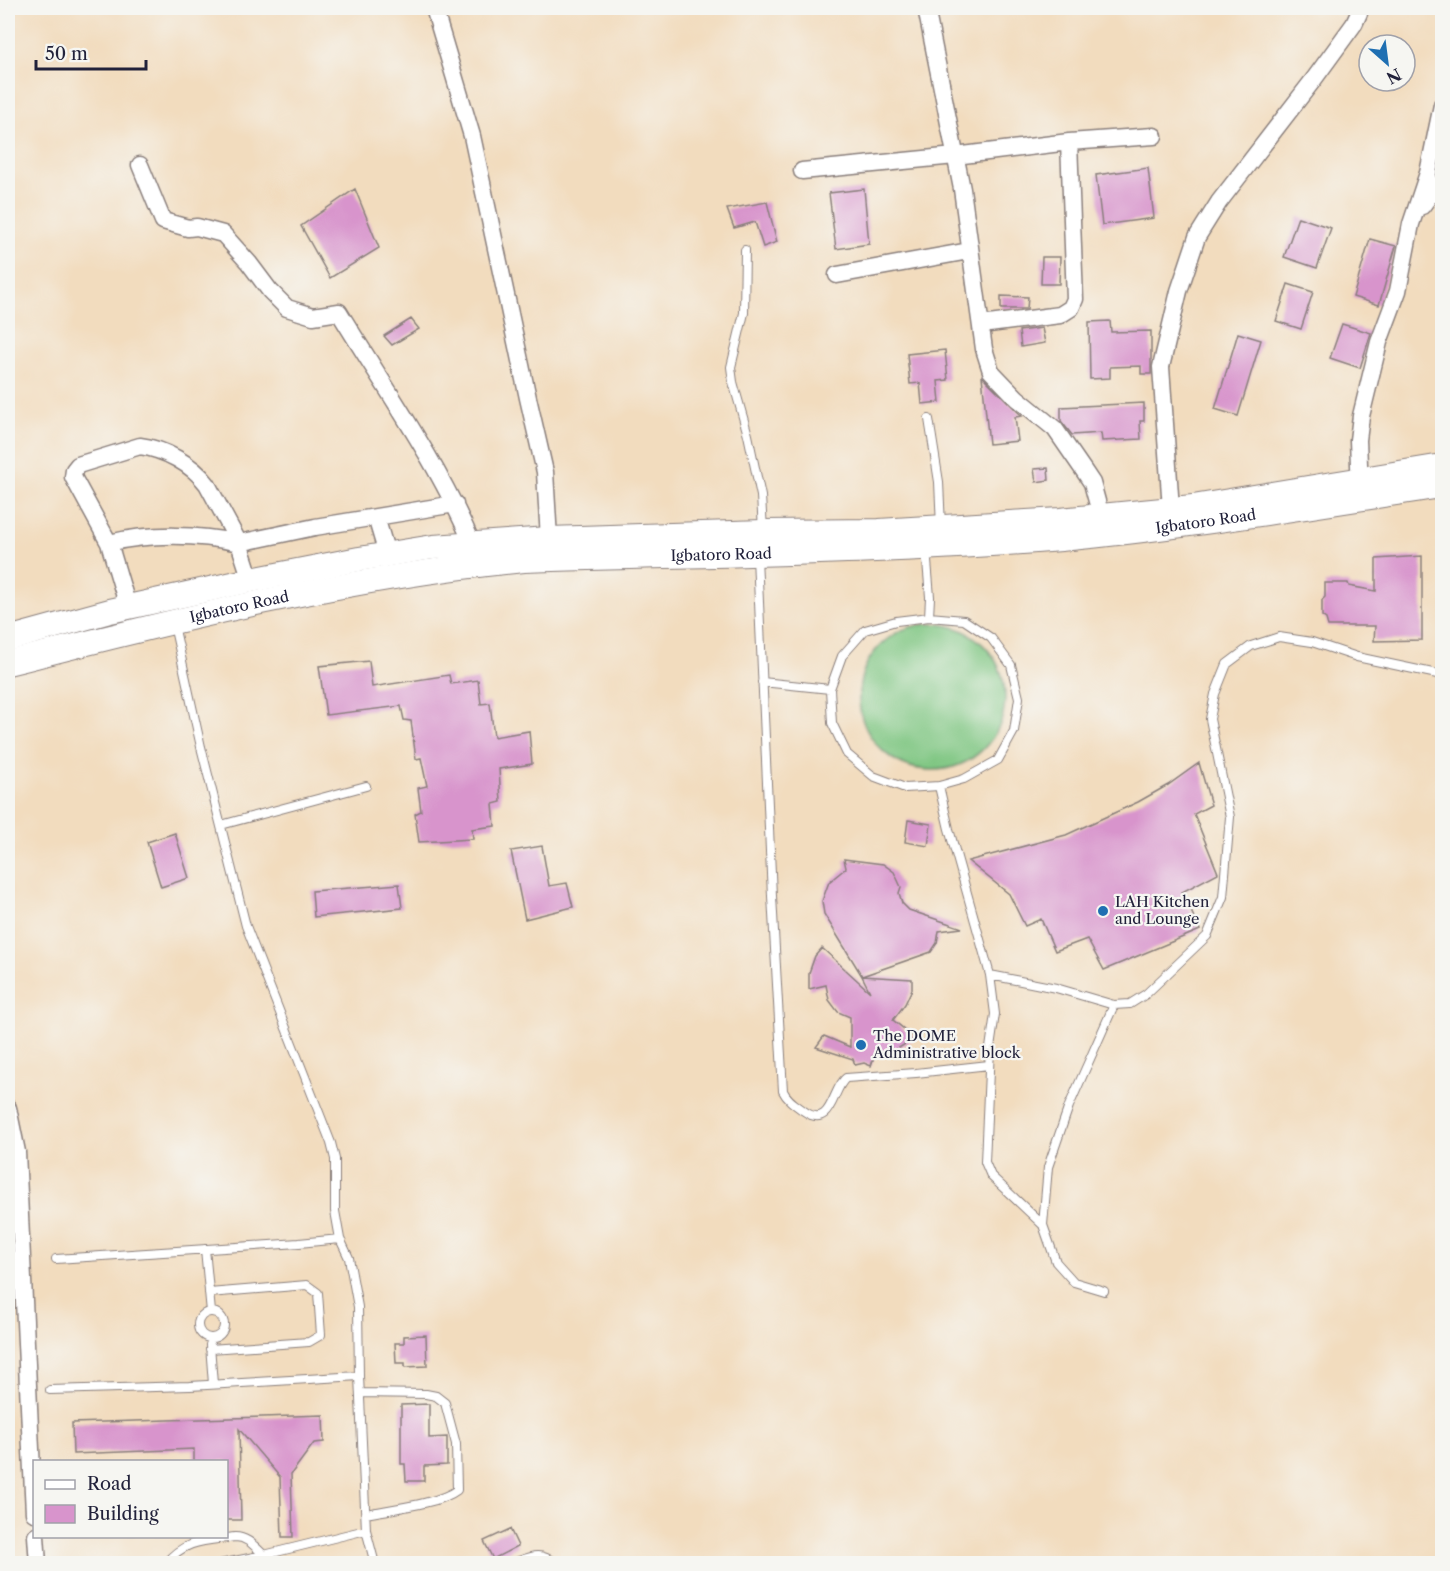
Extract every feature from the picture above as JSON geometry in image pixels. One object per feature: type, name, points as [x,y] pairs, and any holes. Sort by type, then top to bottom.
[{"type":"street","points":[[434,8],[472,136],[545,472],[549,539]]},
{"type":"street","points":[[926,8],[962,189],[984,349],[991,371],[1017,398],[1055,429],[1092,483],[1101,516]]},
{"type":"street","points":[[1171,509],[1161,367],[1179,291],[1197,237],[1219,202],[1354,24],[1359,13],[1358,8]]},
{"type":"street","points":[[1360,489],[1358,440],[1361,416],[1379,342],[1398,291],[1411,224],[1428,172],[1443,105]]},
{"type":"street","points":[[801,171],[1069,142],[1154,136]]},
{"type":"street","points":[[981,325],[1060,315],[1071,308],[1075,298],[1069,142]]},
{"type":"street","points":[[140,165],[163,221],[223,234],[287,308],[313,316],[339,312],[437,468],[472,543]]},
{"type":"street","points":[[1411,224],[1432,192],[1443,182]]},
{"type":"street","points":[[837,275],[969,251]]},
{"type":"street","points":[[128,607],[109,543],[73,477],[78,465],[140,446],[148,447],[186,463],[201,475],[239,543],[251,580]]},
{"type":"street","name":"Igbatoro Road","points":[[8,639],[128,607],[172,610],[479,564],[941,527],[1060,530],[1156,529],[1360,489],[1443,466]]},
{"type":"street","name":"Igbatoro Road","points":[[8,663],[172,610],[251,580],[434,547],[549,539],[926,548],[1060,530],[1101,516],[1360,489],[1443,486]]},
{"type":"street","points":[[109,543],[122,539],[184,536],[217,538],[239,543],[315,527],[455,504]]},
{"type":"street","points":[[376,517],[387,554]]},
{"type":"street","points":[[8,1108],[17,1152],[14,1222],[33,1498]]},
{"type":"street","points":[[36,1538],[38,1563]]},
{"type":"lane","points":[[745,250],[744,313],[731,367],[761,496],[762,682],[783,1091],[787,1099],[810,1115],[818,1116],[827,1112],[835,1100],[840,1083],[846,1078],[989,1065]]},
{"type":"lane","points":[[929,419],[939,482],[941,527]]},
{"type":"lane","points":[[926,548],[930,597],[929,617]]},
{"type":"lane","points":[[172,610],[246,926],[331,1143],[335,1159],[335,1211],[340,1239],[349,1258],[358,1307],[366,1530],[375,1563]]},
{"type":"lane","points":[[929,617],[964,620],[992,639],[1011,665],[1018,698],[1014,730],[998,760],[964,778],[939,786],[905,788],[873,777],[847,754],[832,723],[830,689],[842,656],[865,630],[896,621],[929,617]]},
{"type":"lane","points":[[990,975],[1056,988],[1114,1005],[1130,1004],[1146,994],[1206,936],[1223,897],[1230,817],[1210,719],[1215,694],[1227,664],[1251,645],[1279,637],[1312,642],[1357,657],[1443,675]]},
{"type":"lane","points":[[762,682],[830,689]]},
{"type":"lane","points":[[221,825],[366,786]]},
{"type":"lane","points":[[939,786],[990,975],[996,1014],[989,1065],[986,1162],[991,1176],[1043,1226]]},
{"type":"lane","points":[[1104,1291],[1074,1282],[1056,1262],[1043,1226],[1048,1167],[1069,1106],[1114,1005]]},
{"type":"lane","points":[[57,1259],[340,1239]]},
{"type":"lane","points":[[205,1250],[211,1312]]},
{"type":"lane","points":[[209,1293],[307,1285],[318,1293],[321,1335],[309,1342],[210,1349]]},
{"type":"lane","points":[[211,1312],[219,1314],[224,1321],[224,1330],[218,1336],[210,1338],[199,1331],[198,1325],[204,1314],[211,1312]]},
{"type":"lane","points":[[210,1338],[213,1384]]},
{"type":"lane","points":[[50,1390],[359,1376]]},
{"type":"lane","points":[[360,1394],[436,1396],[444,1403],[456,1444],[457,1490],[452,1494],[366,1514]]},
{"type":"lane","points":[[220,1563],[234,1562],[366,1530]]},
{"type":"lane","points":[[228,1538],[242,1537],[264,1555]]},
{"type":"lane","points":[[165,1563],[172,1555],[193,1542],[227,1538]]},
{"type":"lane","points":[[512,1563],[537,1555],[547,1556],[556,1563]]},
{"type":"green space","points":[[932,624],[946,625],[960,630],[973,636],[984,645],[993,656],[999,669],[1004,683],[1004,711],[999,725],[993,738],[984,749],[973,758],[960,764],[946,769],[932,770],[918,769],[904,764],[891,758],[880,749],[871,738],[865,725],[860,711],[859,697],[860,683],[865,669],[871,656],[880,645],[891,636],[904,630],[918,625]]},
{"type":"building","points":[[1148,168],[1154,218],[1102,225],[1096,175]]},
{"type":"building","points":[[355,189],[379,248],[330,278],[301,226]]},
{"type":"building","points":[[864,189],[869,244],[836,249],[829,193]]},
{"type":"building","points":[[767,202],[777,242],[763,247],[755,222],[734,228],[727,209]]},
{"type":"building","points":[[1298,217],[1331,228],[1317,268],[1284,257]]},
{"type":"building","points":[[1370,239],[1396,246],[1379,305],[1353,297]]},
{"type":"building","points":[[1042,257],[1060,257],[1059,284],[1041,284]]},
{"type":"building","points":[[1288,284],[1313,292],[1301,329],[1276,321]]},
{"type":"building","points":[[1001,296],[1028,297],[1027,309],[1001,309]]},
{"type":"building","points":[[411,319],[419,329],[392,345],[384,336]]},
{"type":"building","points":[[1110,321],[1111,332],[1151,331],[1151,374],[1141,374],[1141,366],[1110,367],[1110,378],[1090,379],[1089,322]]},
{"type":"building","points":[[1342,324],[1371,333],[1360,368],[1330,358]]},
{"type":"building","points":[[1042,328],[1045,343],[1021,347],[1019,331]]},
{"type":"building","points":[[1238,333],[1261,340],[1238,416],[1215,409]]},
{"type":"building","points":[[945,350],[948,380],[938,381],[940,402],[922,404],[920,383],[910,384],[907,354]]},
{"type":"building","points":[[982,376],[1022,416],[1015,417],[1018,441],[989,444]]},
{"type":"building","points":[[1144,403],[1144,421],[1140,421],[1141,439],[1102,441],[1101,433],[1072,435],[1061,421],[1061,407]]},
{"type":"building","points":[[1048,468],[1049,480],[1036,482],[1034,469]]},
{"type":"building","points":[[1422,556],[1422,640],[1374,641],[1375,626],[1328,626],[1326,619],[1322,616],[1325,583],[1348,583],[1349,586],[1376,591],[1376,559]]},
{"type":"building","points":[[369,661],[372,687],[449,675],[451,684],[478,680],[481,704],[490,703],[494,737],[529,731],[532,764],[499,769],[501,802],[493,804],[495,826],[472,829],[473,839],[419,842],[415,814],[421,811],[418,788],[427,786],[421,758],[416,759],[411,721],[404,720],[401,706],[326,715],[319,666]]},
{"type":"building","points":[[1199,763],[1211,805],[1194,814],[1218,873],[1182,892],[1200,930],[1104,970],[1087,939],[1055,951],[1041,919],[1025,926],[1009,894],[968,861],[1066,835],[1138,802],[1168,785]]},
{"type":"building","points":[[908,820],[931,824],[928,846],[905,842]]},
{"type":"building","points":[[175,833],[189,878],[161,887],[147,842]]},
{"type":"building","points":[[542,846],[549,886],[567,883],[573,907],[525,919],[511,851]]},
{"type":"building","points":[[844,859],[883,864],[894,872],[901,887],[899,893],[902,903],[909,910],[962,928],[939,931],[937,943],[931,952],[862,976],[824,914],[822,901],[829,882],[846,868]]},
{"type":"building","points":[[399,884],[402,908],[314,917],[312,891]]},
{"type":"building","points":[[822,948],[870,992],[862,976],[912,979],[912,989],[905,1004],[893,1020],[915,1038],[894,1051],[873,1056],[871,1066],[864,1063],[855,1065],[853,1059],[816,1047],[824,1036],[850,1047],[850,1017],[838,1012],[829,1000],[826,985],[809,989],[809,973],[815,956]]},
{"type":"building","points":[[426,1335],[427,1366],[405,1367],[405,1363],[396,1363],[395,1343],[404,1343],[404,1336]]},
{"type":"building","points":[[429,1404],[429,1438],[447,1437],[447,1465],[424,1466],[424,1481],[406,1481],[405,1464],[401,1464],[401,1405]]},
{"type":"building","points":[[323,1415],[324,1442],[314,1443],[291,1474],[293,1537],[282,1537],[280,1477],[239,1429],[241,1520],[228,1520],[228,1460],[194,1460],[194,1449],[73,1454],[72,1423]]},
{"type":"building","points":[[510,1529],[518,1546],[493,1559],[484,1541]]},
{"type":"place","name":"LAH Kitchen and Lounge","points":[[1103,911]]},
{"type":"place","name":"The DOME Administrative block","points":[[861,1045]]}]
